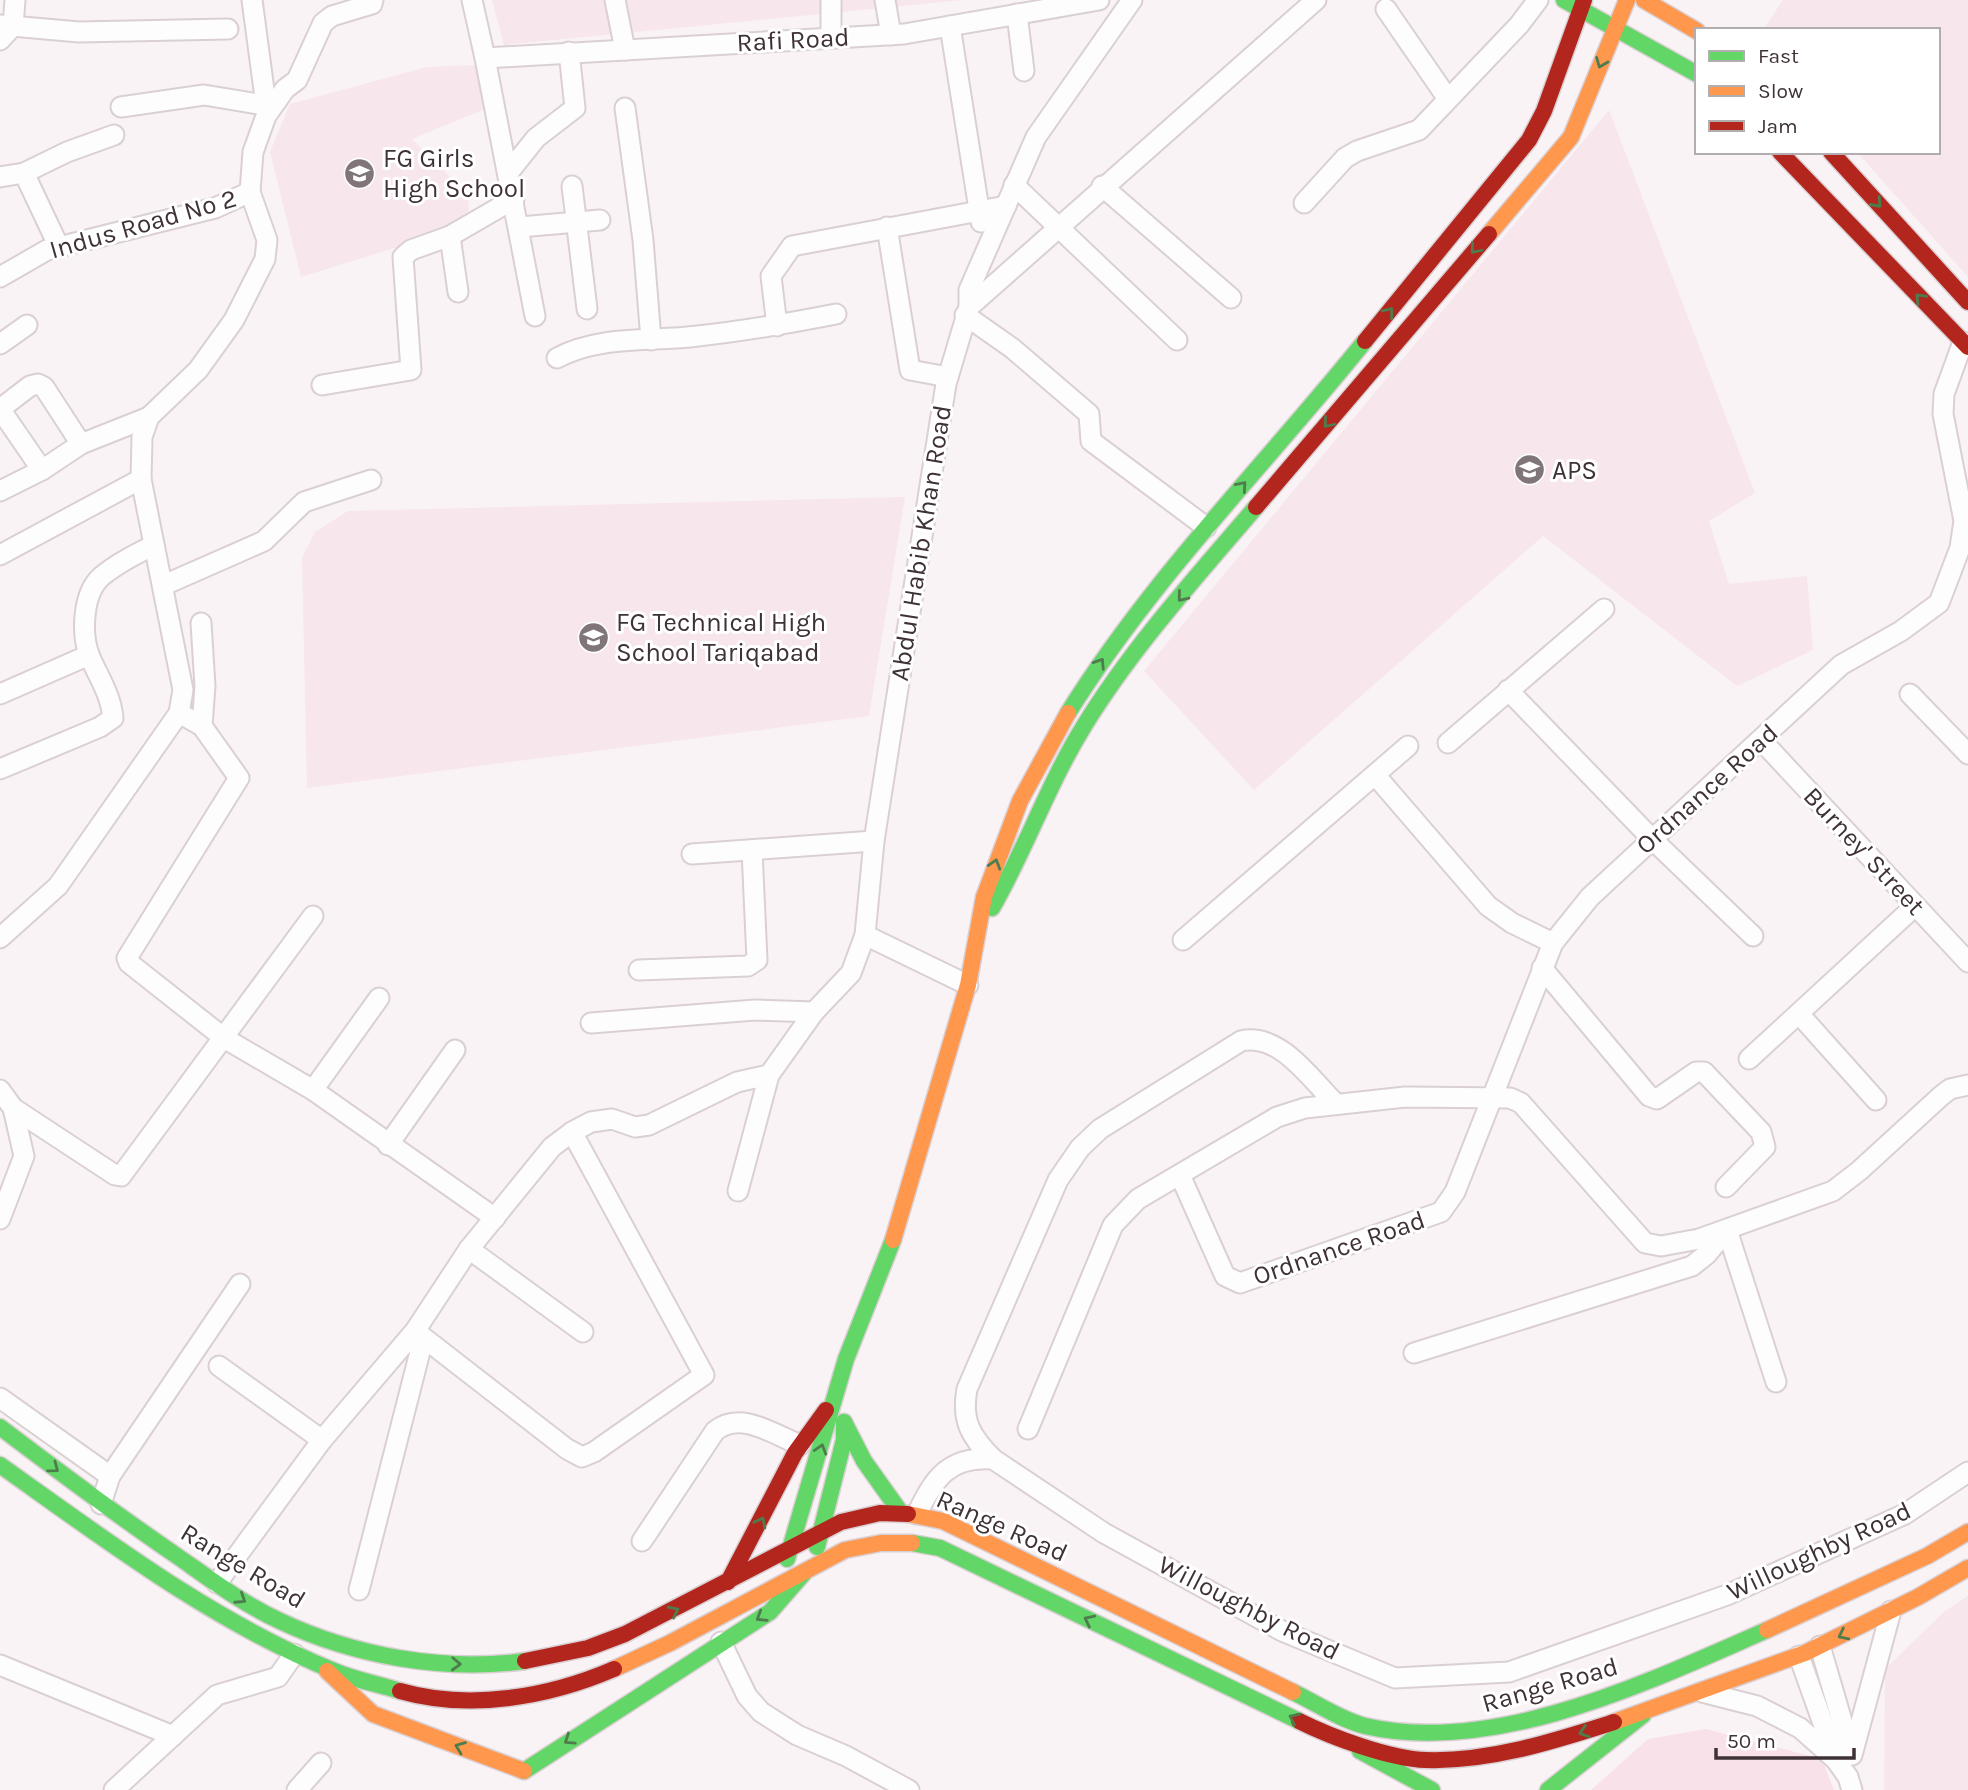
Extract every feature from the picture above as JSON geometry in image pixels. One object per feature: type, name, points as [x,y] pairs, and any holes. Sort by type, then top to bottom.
[{"type":"main road","points":[[1564,0],[1583,5],[1615,29],[1695,73]]},
{"type":"main road","points":[[779,1584],[846,1359],[901,1220],[968,985],[984,897],[999,851],[1020,801],[1055,735],[1107,652],[1206,527],[1338,374],[1529,140],[1560,116],[1615,29],[1627,0]]},
{"type":"main road","points":[[1644,0],[1695,30]]},
{"type":"main road","points":[[978,930],[1017,864],[1054,779],[1084,726],[1119,675],[1234,533],[1571,136],[1560,116],[1583,5]]},
{"type":"main road","points":[[1782,154],[1966,344]]},
{"type":"main road","points":[[1833,154],[1968,302]]},
{"type":"main road","points":[[835,1397],[844,1422],[864,1461],[909,1514]]},
{"type":"main road","points":[[728,1582],[800,1445],[835,1397]]},
{"type":"main road","points":[[517,1790],[524,1771],[770,1612],[810,1567],[844,1440],[844,1422]]},
{"type":"main road","name":"Range Road","points":[[0,1427],[101,1504],[253,1606],[292,1626],[342,1644],[424,1663],[466,1665],[546,1658],[588,1647],[627,1634],[791,1547],[845,1522],[879,1513],[909,1514],[943,1521],[1362,1725],[1395,1731],[1464,1732],[1501,1727],[1641,1685],[1927,1556],[1968,1532]]},
{"type":"main road","points":[[0,1465],[209,1607],[327,1671],[400,1692],[480,1701],[520,1698],[560,1689],[650,1652],[845,1550],[878,1541],[911,1541],[940,1548],[1336,1739],[1432,1790]]},
{"type":"main road","points":[[1336,1739],[1424,1760],[1455,1760],[1491,1756],[1573,1735],[1808,1652],[1891,1611],[1968,1568]]},
{"type":"main road","points":[[327,1671],[373,1714],[524,1771]]},
{"type":"main road","points":[[1548,1790],[1650,1710]]},
{"type":"street","points":[[15,0],[4,30],[79,32],[228,29]]},
{"type":"street","points":[[0,491],[42,470],[81,444],[149,417],[198,370],[234,320],[265,260],[267,240],[250,192],[253,152],[268,105],[252,0]]},
{"type":"street","points":[[268,105],[297,80],[323,23],[332,16],[372,4],[373,0]]},
{"type":"street","points":[[472,0],[520,227],[535,316]]},
{"type":"street","points":[[615,0],[625,50]]},
{"type":"street","points":[[831,0],[831,38]]},
{"type":"street","points":[[885,0],[891,35]]},
{"type":"street","name":"Rafi Road","points":[[485,58],[891,35],[950,26],[1011,10],[1100,0]]},
{"type":"street","name":"Abdul Habib Khan Road","points":[[769,1075],[814,1012],[851,972],[865,935],[874,841],[948,377],[967,311],[969,290],[1036,137],[1132,0]]},
{"type":"street","points":[[1206,527],[1091,441],[1089,414],[967,311],[1057,226],[1316,0]]},
{"type":"street","points":[[1304,202],[1345,158],[1370,144],[1410,135],[1519,25],[1538,0]]},
{"type":"street","points":[[1386,9],[1448,99]]},
{"type":"street","points":[[1011,10],[1024,71]]},
{"type":"street","points":[[950,26],[986,250]]},
{"type":"street","points":[[508,173],[536,138],[575,108],[569,52]]},
{"type":"street","points":[[121,107],[204,96],[268,105]]},
{"type":"street","points":[[625,108],[643,240],[651,340]]},
{"type":"street","points":[[0,177],[24,173],[67,152],[114,135]]},
{"type":"street","points":[[24,173],[59,247]]},
{"type":"street","points":[[1014,185],[1177,340]]},
{"type":"street","points":[[572,186],[587,309]]},
{"type":"street","points":[[1102,186],[1231,298]]},
{"type":"street","name":"Indus Road No 2","points":[[0,277],[59,247],[215,208],[250,192]]},
{"type":"street","points":[[322,386],[411,370],[403,257],[411,250],[450,236],[513,200]]},
{"type":"street","points":[[777,326],[771,276],[792,246],[1006,206]]},
{"type":"street","points":[[520,227],[600,220]]},
{"type":"street","points":[[887,227],[909,370],[948,377]]},
{"type":"street","points":[[450,236],[458,292]]},
{"type":"street","points":[[556,358],[574,348],[777,326],[836,313]]},
{"type":"street","points":[[0,344],[27,326]]},
{"type":"street","name":"Ordnance Road","points":[[1180,1175],[1225,1276],[1240,1283],[1441,1212],[1455,1192],[1553,943],[1590,897],[1841,665],[1901,631],[1939,603],[1960,548],[1966,515],[1943,414],[1944,394],[1966,344]]},
{"type":"street","points":[[42,470],[0,409],[30,386],[38,384],[44,387],[81,444]]},
{"type":"street","points":[[0,938],[58,886],[178,713],[183,690],[141,480],[142,437],[149,417]]},
{"type":"street","points":[[0,555],[141,480]]},
{"type":"street","points":[[164,585],[264,541],[304,502],[371,480]]},
{"type":"street","points":[[0,769],[100,727],[113,718],[111,701],[89,655],[83,630],[88,601],[100,578],[153,545]]},
{"type":"street","points":[[1448,743],[1604,609]]},
{"type":"street","points":[[201,623],[205,686],[202,726]]},
{"type":"street","points":[[0,694],[89,655]]},
{"type":"street","points":[[1508,690],[1652,839],[1753,936]]},
{"type":"street","points":[[1910,694],[1968,754]]},
{"type":"street","points":[[178,713],[202,726],[239,778],[127,958],[131,967],[224,1038],[313,1090],[495,1218]]},
{"type":"street","name":"Burney' Street","points":[[1761,740],[1968,962]]},
{"type":"street","points":[[1183,940],[1408,747]]},
{"type":"street","points":[[1376,776],[1488,906],[1511,923],[1553,943]]},
{"type":"street","points":[[692,854],[874,841]]},
{"type":"street","points":[[639,970],[748,966],[757,960],[752,850]]},
{"type":"street","points":[[1749,1059],[1800,1015],[1915,906]]},
{"type":"street","points":[[0,1090],[13,1108],[115,1175],[121,1175],[313,916]]},
{"type":"street","points":[[865,935],[968,985]]},
{"type":"street","points":[[1542,968],[1649,1096],[1657,1099],[1696,1072],[1704,1072],[1761,1132],[1765,1147],[1726,1187]]},
{"type":"street","points":[[313,1090],[379,998]]},
{"type":"street","points":[[591,1023],[755,1010],[814,1012]]},
{"type":"street","points":[[1800,1015],[1876,1100]]},
{"type":"street","name":"Willoughby Road","points":[[1334,1102],[1289,1057],[1267,1041],[1254,1038],[1241,1041],[1121,1117],[1080,1148],[1058,1180],[967,1389],[964,1407],[966,1422],[977,1443],[993,1459],[1104,1534],[1282,1631],[1395,1678],[1509,1672],[1702,1605],[1905,1514],[1968,1472]]},
{"type":"street","points":[[388,1145],[454,1050]]},
{"type":"street","points":[[217,1583],[322,1440],[419,1336],[469,1249],[552,1147],[572,1132],[592,1122],[612,1119],[642,1127],[737,1083],[769,1075],[738,1191]]},
{"type":"street","points":[[1028,1429],[1113,1225],[1138,1199],[1277,1117],[1334,1102],[1405,1097],[1510,1098],[1521,1103],[1645,1243],[1661,1246],[1699,1239],[1833,1191],[1860,1171],[1941,1096],[1950,1090],[1968,1086]]},
{"type":"street","points":[[0,1219],[24,1156],[13,1108]]},
{"type":"street","points":[[419,1336],[567,1449],[582,1457],[594,1452],[704,1375],[572,1132]]},
{"type":"street","points":[[1414,1353],[1692,1266],[1707,1254],[1727,1230]]},
{"type":"street","points":[[1727,1230],[1776,1382]]},
{"type":"street","points":[[469,1249],[583,1332]]},
{"type":"street","points":[[101,1504],[110,1476],[240,1284]]},
{"type":"street","points":[[359,1590],[419,1336]]},
{"type":"street","points":[[219,1366],[322,1440]]},
{"type":"street","points":[[0,1398],[110,1476]]},
{"type":"street","points":[[642,1541],[715,1431],[725,1423],[740,1421],[800,1445]]},
{"type":"street","points":[[909,1514],[930,1486],[948,1469],[973,1457],[993,1459]]},
{"type":"street","points":[[1844,1757],[1891,1611]]},
{"type":"street","points":[[1792,1619],[1808,1652],[1844,1757],[1850,1783]]},
{"type":"street","points":[[721,1642],[747,1696],[761,1712],[797,1735],[846,1756],[909,1790]]},
{"type":"street","points":[[114,1790],[217,1695],[278,1677],[294,1654]]},
{"type":"street","points":[[0,1665],[173,1736]]},
{"type":"street","points":[[1701,1691],[1757,1706],[1789,1722],[1844,1757]]},
{"type":"street","points":[[297,1790],[321,1763]]},
{"type":"shaded area","points":[[492,0],[963,0],[504,45]]},
{"type":"shaded area","points":[[1783,0],[1968,0],[1968,277],[1859,154],[1940,154],[1940,28],[1764,28]]},
{"type":"shaded area","name":"FG Girls High School","points":[[478,65],[485,109],[412,139],[467,194],[469,210],[452,230],[301,277],[270,152],[290,104],[427,67]]},
{"type":"shaded area","name":"APS","points":[[1609,110],[1755,493],[1709,521],[1729,584],[1807,576],[1813,650],[1737,686],[1543,536],[1254,790],[1144,671]]},
{"type":"shaded area","name":"FG Technical High School Tariqabad","points":[[905,497],[869,716],[307,788],[302,558],[315,532],[348,511]]},
{"type":"shaded area","points":[[1968,1596],[1968,1790],[1884,1790],[1885,1669],[1944,1612]]},
{"type":"shaded area","points":[[1706,1729],[1822,1759],[1834,1790],[1591,1790],[1648,1739]]},
{"type":"traffic: fast","points":[[1564,0],[1695,73]]},
{"type":"traffic: fast","points":[[1068,713],[1136,615],[1210,523],[1365,341]]},
{"type":"traffic: fast","points":[[992,908],[1071,748],[1103,697],[1165,614],[1256,507]]},
{"type":"traffic: fast","points":[[787,1559],[846,1359],[893,1240]]},
{"type":"traffic: fast","points":[[844,1422],[864,1461],[901,1513]]},
{"type":"traffic: fast","points":[[817,1547],[844,1440],[844,1422]]},
{"type":"traffic: fast","points":[[0,1427],[214,1582],[280,1621],[338,1644],[400,1658],[463,1664],[525,1661]]},
{"type":"traffic: fast","points":[[0,1465],[161,1578],[245,1628],[334,1671],[400,1691]]},
{"type":"traffic: fast","points":[[912,1543],[940,1548],[1299,1721]]},
{"type":"traffic: fast","points":[[524,1771],[770,1612],[804,1573]]},
{"type":"traffic: fast","points":[[1293,1692],[1338,1716],[1365,1726],[1415,1733],[1467,1731],[1519,1722],[1623,1691],[1767,1630]]},
{"type":"traffic: fast","points":[[1548,1790],[1643,1715]]},
{"type":"traffic: fast","points":[[1360,1751],[1432,1790]]},
{"type":"traffic: slow","points":[[1489,234],[1571,137],[1627,0]]},
{"type":"traffic: slow","points":[[1644,0],[1695,30]]},
{"type":"traffic: slow","points":[[893,1240],[968,985],[984,897],[1020,801],[1068,713]]},
{"type":"traffic: slow","points":[[908,1514],[943,1521],[1293,1692]]},
{"type":"traffic: slow","points":[[1767,1630],[1927,1556],[1968,1532]]},
{"type":"traffic: slow","points":[[614,1669],[670,1643],[845,1550],[881,1543],[912,1543]]},
{"type":"traffic: slow","points":[[1614,1722],[1805,1653],[1918,1597],[1968,1568]]},
{"type":"traffic: slow","points":[[327,1671],[373,1714],[524,1771]]},
{"type":"traffic: jam","points":[[1365,341],[1529,140],[1544,111],[1584,0]]},
{"type":"traffic: jam","points":[[1782,154],[1968,347]]},
{"type":"traffic: jam","points":[[1833,154],[1968,302]]},
{"type":"traffic: jam","points":[[1256,507],[1489,234]]},
{"type":"traffic: jam","points":[[728,1582],[795,1453],[826,1410]]},
{"type":"traffic: jam","points":[[525,1661],[588,1648],[625,1634],[841,1522],[880,1513],[908,1514]]},
{"type":"traffic: jam","points":[[400,1691],[454,1700],[509,1698],[563,1687],[614,1669]]},
{"type":"traffic: jam","points":[[1299,1721],[1361,1746],[1395,1756],[1426,1760],[1498,1754],[1614,1722]]},
{"type":"place","name":"FG Girls High School","points":[[360,173]]},
{"type":"place","name":"APS","points":[[1529,470]]},
{"type":"place","name":"FG Technical High School Tariqabad","points":[[593,637]]}]
